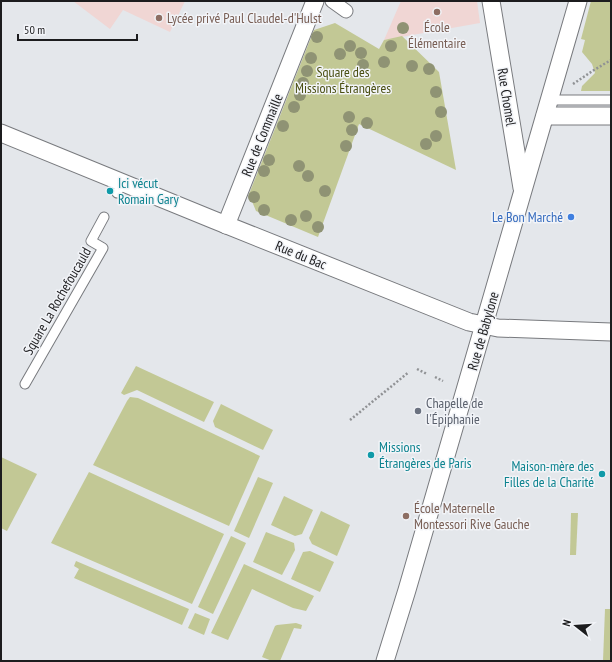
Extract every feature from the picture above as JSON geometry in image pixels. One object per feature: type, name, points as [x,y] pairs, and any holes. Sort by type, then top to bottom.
[{"type":"street","name":"Rue de Commaille","points":[[226,225],[315,1]]},
{"type":"street","points":[[332,1],[346,11]]},
{"type":"street","name":"Rue Chomel","points":[[491,1],[523,193]]},
{"type":"street","name":"Rue de Babylone","points":[[385,661],[578,1]]},
{"type":"street","points":[[545,116],[611,116]]},
{"type":"street","name":"Rue du Bac","points":[[1,133],[120,188],[226,225],[469,322],[498,328],[611,332]]},
{"type":"lane","points":[[549,100],[611,100]]},
{"type":"lane","name":"Square La Rochefoucauld","points":[[25,384],[103,248],[91,241],[104,218]]},
{"type":"path","points":[[573,84],[611,60]]},
{"type":"path","points":[[417,369],[427,374]]},
{"type":"path","points":[[350,420],[409,372]]},
{"type":"path","points":[[435,377],[444,381]]},
{"type":"shaded area","name":"Lycée privé Paul Claudel-d'Hulst","points":[[73,1],[185,1],[170,32],[123,10],[110,29]]},
{"type":"shaded area","name":"École Élémentaire","points":[[401,1],[477,1],[480,23],[384,40]]},
{"type":"green space","points":[[591,1],[611,1],[611,91],[581,91],[582,86],[595,73],[592,64],[582,52],[585,40],[581,39]]},
{"type":"green space","name":"Square des Missions Étrangères","points":[[335,23],[379,49],[384,40],[402,36],[439,72],[456,170],[359,124],[318,237],[256,211],[249,194],[314,30]]},
{"type":"green space","points":[[136,366],[214,402],[204,422],[137,390],[124,395],[121,393]]},
{"type":"green space","points":[[130,397],[138,398],[260,456],[229,526],[93,465]]},
{"type":"green space","points":[[221,404],[273,430],[263,450],[215,427],[213,421]]},
{"type":"green space","points":[[1,457],[37,474],[7,531],[1,528]]},
{"type":"green space","points":[[89,472],[224,534],[192,604],[51,543]]},
{"type":"green space","points":[[258,477],[273,483],[249,538],[234,531]]},
{"type":"green space","points":[[284,496],[313,510],[302,534],[295,536],[271,525]]},
{"type":"green space","points":[[321,511],[350,525],[337,556],[312,544],[309,538]]},
{"type":"green space","points":[[571,513],[578,513],[576,555],[570,555]]},
{"type":"green space","points":[[266,532],[294,543],[295,550],[282,575],[253,562]]},
{"type":"green space","points":[[231,536],[246,543],[213,614],[198,607]]},
{"type":"green space","points":[[310,551],[334,562],[320,592],[291,579],[303,552]]},
{"type":"green space","points":[[76,561],[189,609],[182,625],[74,578],[79,569],[74,566]]},
{"type":"green space","points":[[244,564],[314,596],[306,611],[293,608],[252,589],[228,640],[211,633]]},
{"type":"green space","points":[[605,609],[611,609],[611,661],[603,661]]},
{"type":"green space","points":[[195,613],[210,619],[204,635],[188,628]]},
{"type":"green space","points":[[296,623],[302,625],[301,629],[294,628],[280,661],[272,661],[262,657],[275,626]]},
{"type":"place","name":"École Élémentaire","points":[[437,12]]},
{"type":"place","name":"Lycée privé Paul Claudel-d'Hulst","points":[[159,18]]},
{"type":"place","name":"Ici vécut Romain Gary","points":[[110,191]]},
{"type":"place","name":"Le Bon Marché","points":[[571,217]]},
{"type":"place","name":"Chapelle de l'Épiphanie","points":[[418,411]]},
{"type":"place","name":"Missions Étrangères de Paris","points":[[371,455]]},
{"type":"place","name":"Maison-mère des Filles de la Charité","points":[[602,474]]},
{"type":"place","name":"École Maternelle Montessori Rive Gauche","points":[[406,516]]}]
